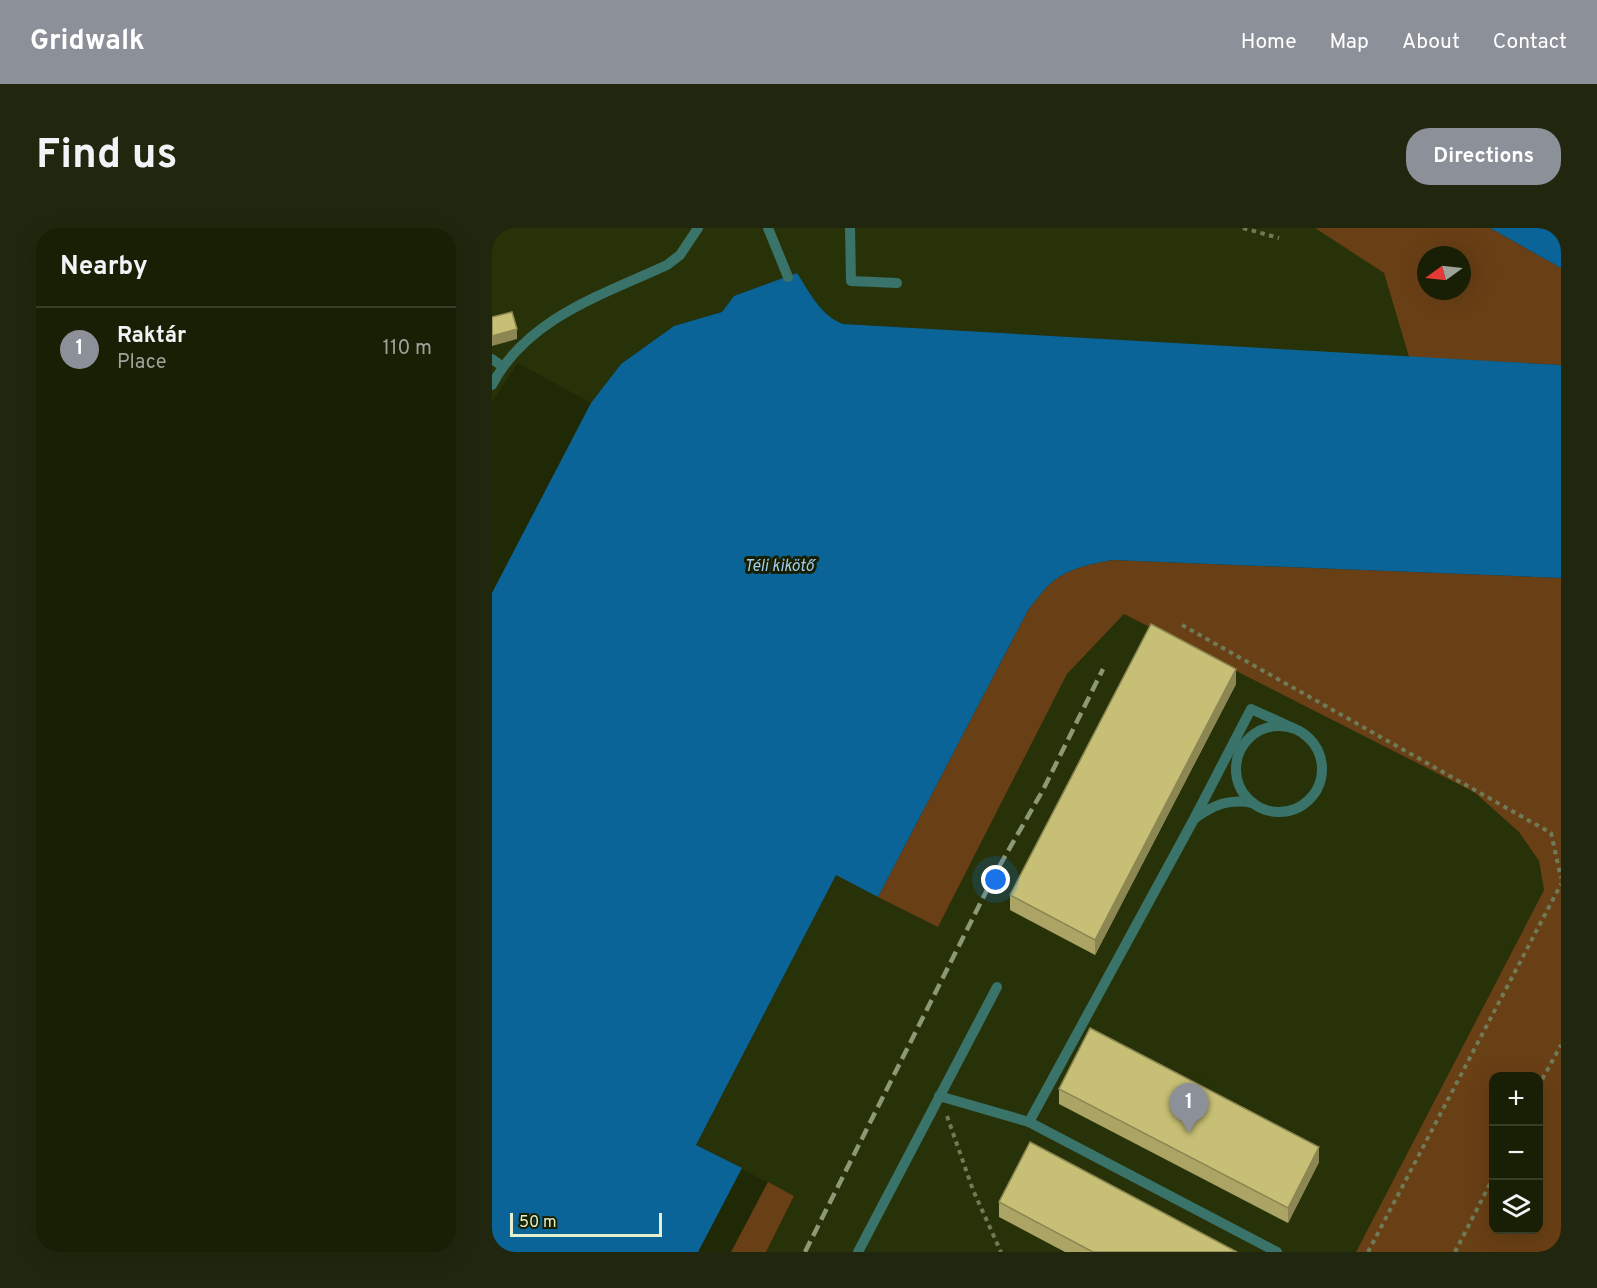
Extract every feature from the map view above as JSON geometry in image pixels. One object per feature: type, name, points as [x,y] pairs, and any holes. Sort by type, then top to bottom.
[{"type":"lane","points":[[492,385],[502,366],[527,339],[557,316],[667,265],[680,255],[698,228]]},
{"type":"lane","points":[[768,228],[788,277]]},
{"type":"lane","points":[[850,228],[851,281],[897,283]]},
{"type":"lane","points":[[492,359],[502,366]]},
{"type":"lane","points":[[1029,1122],[1194,819],[1251,709],[1293,728],[1309,737],[1319,752],[1322,764],[1322,776],[1317,790],[1308,802],[1295,809],[1280,812],[1266,810],[1253,803],[1243,792],[1237,778],[1237,763],[1241,749],[1248,739],[1258,731],[1269,727],[1293,728]]},
{"type":"lane","points":[[1194,819],[1220,803],[1230,800],[1253,803]]},
{"type":"lane","points":[[858,1252],[997,987]]},
{"type":"lane","points":[[939,1095],[1029,1122],[1277,1252]]},
{"type":"path","points":[[1243,228],[1279,238]]},
{"type":"path","points":[[1182,625],[1551,833],[1561,878]]},
{"type":"path","points":[[1368,1252],[1561,884]]},
{"type":"path","points":[[1543,1079],[1561,1045]]},
{"type":"path","points":[[939,1095],[973,1190],[1001,1252]]},
{"type":"path","points":[[1455,1252],[1492,1180]]},
{"type":"shaded area","points":[[503,228],[1315,228],[1384,273],[1409,357],[843,324],[831,320],[797,274],[734,296],[722,312],[674,326],[621,364],[591,403],[518,363],[492,402],[492,232]]},
{"type":"shaded area","points":[[1315,228],[1490,228],[1561,268],[1561,365],[1409,357],[1384,273]]},
{"type":"shaded area","points":[[1113,560],[1561,578],[1561,1252],[1356,1252],[1544,890],[1539,861],[1519,832],[1474,792],[1124,614],[1067,674],[938,927],[878,897],[1028,610],[1050,584],[1064,574]]},
{"type":"shaded area","points":[[1124,614],[1474,792],[1519,832],[1539,861],[1544,890],[1356,1252],[766,1252],[794,1196],[696,1145],[836,875],[938,927],[1067,674]]},
{"type":"shaded area","points":[[768,1182],[794,1196],[766,1252],[731,1252]]},
{"type":"water","points":[[1490,228],[1561,228],[1561,268]]},
{"type":"water","name":"Téli kikötő","points":[[797,273],[822,310],[843,324],[1561,365],[1561,578],[1113,560],[1064,574],[1044,590],[1028,610],[878,897],[836,875],[696,1145],[742,1168],[698,1252],[492,1252],[492,593],[591,403],[621,364],[674,326],[722,312],[734,296]]},
{"type":"building","points":[[512,312],[517,329],[492,336],[492,317]]},
{"type":"building","points":[[1151,624],[1236,669],[1095,940],[1010,895]]},
{"type":"building","points":[[1090,1028],[1319,1147],[1288,1208],[1059,1089]]},
{"type":"building","points":[[1030,1142],[1237,1252],[1093,1252],[999,1202]]},
{"type":"railway","points":[[805,1252],[996,872],[1043,790],[1103,669]]},
{"type":"place","name":"Raktár","points":[[1189,1133]]}]
